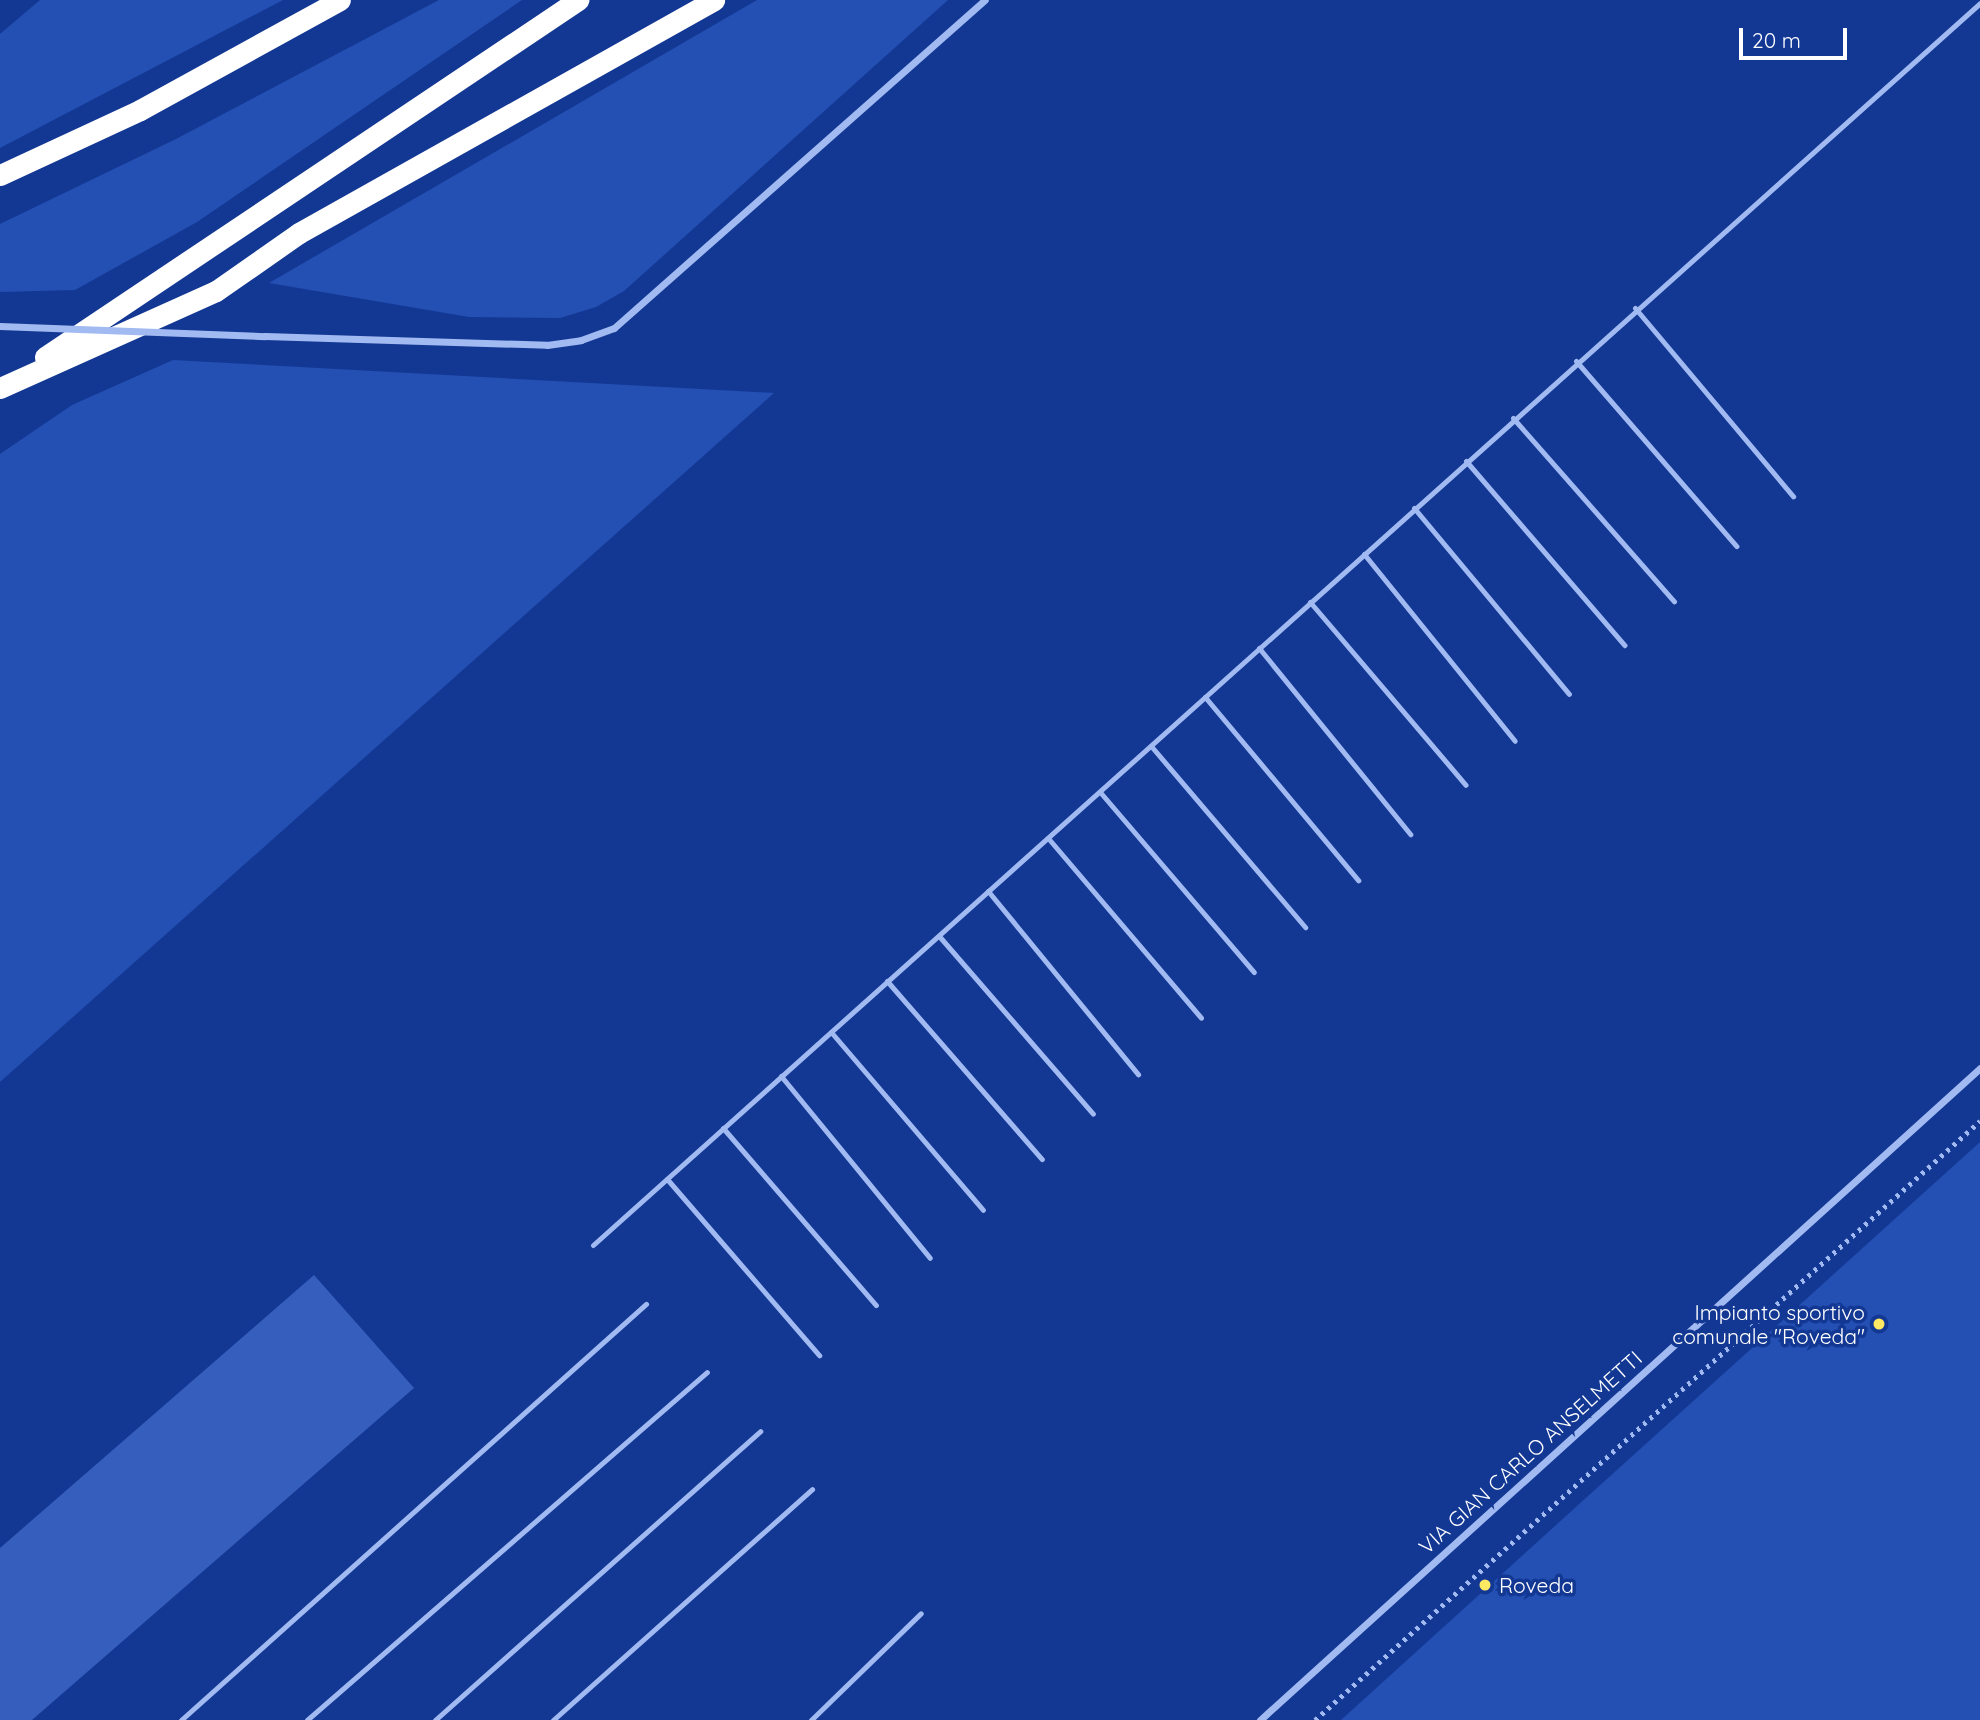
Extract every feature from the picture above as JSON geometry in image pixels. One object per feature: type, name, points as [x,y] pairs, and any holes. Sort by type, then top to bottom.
[{"type":"highway","points":[[0,175],[140,110],[340,0]]},
{"type":"highway","points":[[0,388],[578,0]]},
{"type":"highway","points":[[0,388],[216,291],[299,233],[714,0]]},
{"type":"street","points":[[0,326],[547,345],[581,340],[614,328],[985,0]]},
{"type":"street","name":"VIA GIAN CARLO ANSELMETTI","points":[[1259,1720],[1980,1068]]},
{"type":"lane","points":[[593,1245],[1100,792],[1635,308],[1980,3]]},
{"type":"lane","points":[[1635,308],[1793,496]]},
{"type":"lane","points":[[1576,361],[1737,545]]},
{"type":"lane","points":[[1513,418],[1674,601]]},
{"type":"lane","points":[[1466,461],[1624,645]]},
{"type":"lane","points":[[1415,508],[1569,694]]},
{"type":"lane","points":[[1364,554],[1515,741]]},
{"type":"lane","points":[[1310,602],[1465,785]]},
{"type":"lane","points":[[1259,648],[1410,834]]},
{"type":"lane","points":[[1205,697],[1357,880]]},
{"type":"lane","points":[[1151,746],[1305,927]]},
{"type":"lane","points":[[1100,792],[1254,972]]},
{"type":"lane","points":[[1048,838],[1201,1018]]},
{"type":"lane","points":[[988,891],[1138,1074]]},
{"type":"lane","points":[[939,936],[1093,1114]]},
{"type":"lane","points":[[887,981],[1042,1159]]},
{"type":"lane","points":[[831,1032],[983,1210]]},
{"type":"lane","points":[[781,1076],[930,1258]]},
{"type":"lane","points":[[723,1128],[876,1305]]},
{"type":"lane","points":[[667,1179],[819,1355]]},
{"type":"lane","points":[[181,1720],[646,1304]]},
{"type":"lane","points":[[307,1720],[707,1372]]},
{"type":"lane","points":[[435,1720],[760,1431]]},
{"type":"lane","points":[[553,1720],[812,1489]]},
{"type":"lane","points":[[811,1720],[921,1613]]},
{"type":"path","points":[[1315,1720],[1980,1121]]},
{"type":"shaded area","points":[[40,0],[283,0],[0,148],[0,34]]},
{"type":"shaded area","points":[[439,0],[522,0],[197,222],[75,290],[0,292],[0,224],[176,139]]},
{"type":"shaded area","points":[[757,0],[948,0],[624,291],[596,307],[560,318],[469,317],[269,283]]},
{"type":"shaded area","points":[[173,360],[774,393],[0,1082],[0,454],[72,405]]},
{"type":"shaded area","name":"Impianto sportivo comunale \"Roveda\"","points":[[1980,1142],[1980,1720],[1341,1720],[1577,1506]]},
{"type":"building","points":[[314,1275],[414,1388],[32,1720],[0,1720],[0,1548]]},
{"type":"place","name":"Impianto sportivo comunale \"Roveda\"","points":[[1879,1324]]},
{"type":"place","name":"Roveda","points":[[1485,1585]]}]
